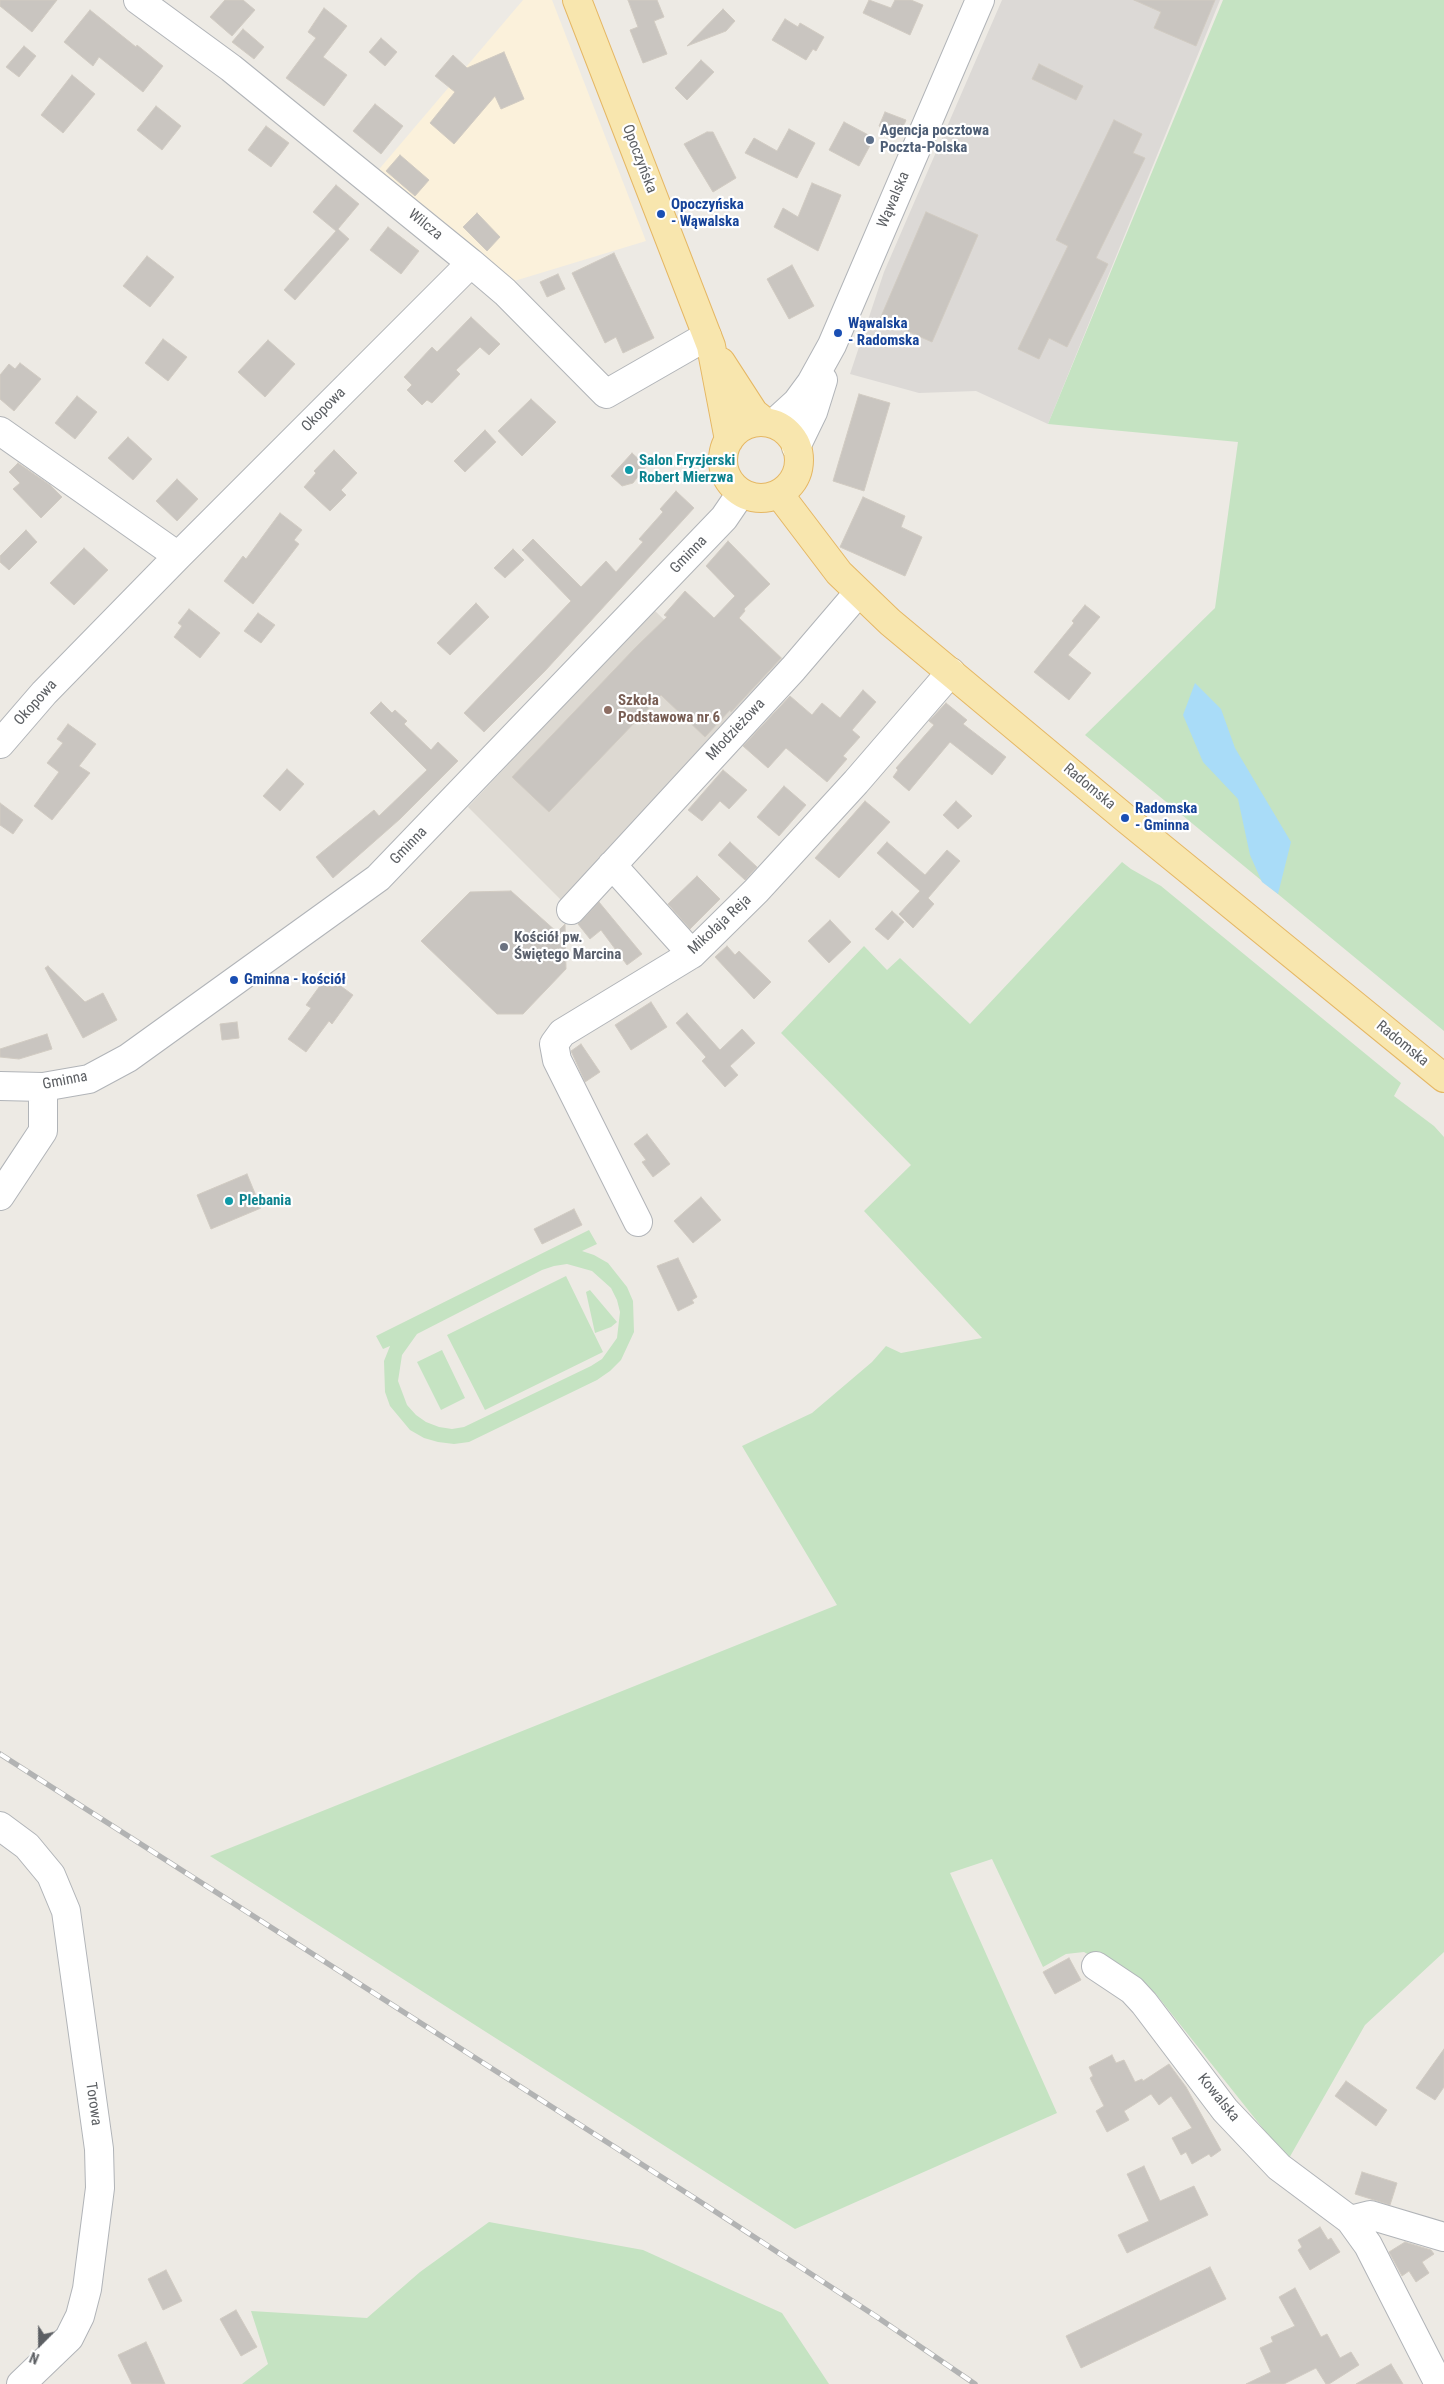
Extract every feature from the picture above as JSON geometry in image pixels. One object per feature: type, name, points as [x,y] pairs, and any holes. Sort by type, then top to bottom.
[{"type":"main road","name":"Opoczyńska","points":[[577,0],[709,341],[729,440]]},
{"type":"main road","name":"Opoczyńska","points":[[709,341],[754,414],[769,422]]},
{"type":"main road","points":[[769,422],[784,429],[796,447],[799,466],[796,476],[790,486],[778,494],[766,498],[741,493],[732,487],[726,476],[723,464],[724,452],[729,440],[744,426],[769,422]]},
{"type":"main road","name":"Radomska","points":[[778,494],[839,573],[858,593],[1125,818],[1444,1078]]},
{"type":"street","name":"Wilcza","points":[[138,0],[231,68],[471,263],[505,292],[606,394],[709,341]]},
{"type":"street","name":"Wąwalska","points":[[796,447],[812,412],[832,345],[980,0]]},
{"type":"street","name":"Okopowa","points":[[0,744],[44,693],[178,556],[471,263]]},
{"type":"street","name":"Wąwalska","points":[[769,422],[802,396],[832,345]]},
{"type":"street","points":[[0,431],[178,556]]},
{"type":"street","name":"Gminna","points":[[0,1086],[43,1087],[89,1078],[128,1058],[378,878],[724,518],[741,493]]},
{"type":"street","name":"Młodzieżowa","points":[[571,910],[793,669],[858,593]]},
{"type":"street","name":"Mikołaja Reja","points":[[638,1222],[557,1060],[554,1044],[562,1033],[692,954],[756,891],[842,797],[950,672]]},
{"type":"street","points":[[612,864],[692,954]]},
{"type":"street","points":[[0,1196],[43,1131],[43,1087]]},
{"type":"street","name":"Torowa","points":[[0,1826],[27,1846],[51,1875],[66,1911],[99,2149],[100,2188],[87,2290],[80,2316],[69,2338],[21,2384]]},
{"type":"street","name":"Kowalska","points":[[1096,1966],[1132,1990],[1144,2003],[1225,2110],[1279,2167],[1350,2220],[1368,2245],[1439,2384]]},
{"type":"street","points":[[1350,2220],[1370,2214],[1444,2237]]},
{"type":"shaded area","points":[[523,0],[552,0],[646,241],[511,282],[375,174]]},
{"type":"shaded area","points":[[1002,0],[1220,0],[1048,424],[976,391],[919,393],[850,374],[884,272]]},
{"type":"shaded area","points":[[654,610],[702,656],[739,618],[789,664],[566,905],[468,807]]},
{"type":"green space","points":[[1223,0],[1444,0],[1444,1031],[1085,735],[1215,608],[1238,442],[1048,424]]},
{"type":"green space","points":[[1122,862],[1161,886],[1401,1083],[1394,1096],[1434,1126],[1444,1137],[1444,1952],[1365,2025],[1288,2160],[1155,1993],[1084,1952],[1066,1954],[1043,1967],[992,1859],[950,1873],[1057,2113],[795,2229],[210,1856],[837,1605],[742,1446],[812,1413],[872,1362],[886,1346],[901,1353],[982,1338],[864,1211],[911,1165],[781,1033],[864,946],[887,970],[900,958],[970,1024]]},
{"type":"green space","points":[[589,1230],[597,1244],[582,1251],[608,1263],[627,1287],[633,1301],[634,1332],[621,1360],[610,1371],[597,1380],[469,1442],[454,1444],[438,1442],[424,1438],[410,1430],[390,1406],[385,1392],[384,1361],[390,1346],[383,1349],[376,1336]],"holes":[[[567,1264],[592,1271],[611,1288],[620,1312],[617,1338],[602,1359],[464,1427],[452,1429],[426,1422],[407,1405],[398,1381],[402,1355],[417,1334],[542,1270]]]},
{"type":"green space","points":[[566,1276],[603,1352],[485,1410],[447,1335]]},
{"type":"green space","points":[[590,1290],[617,1322],[611,1327],[595,1333],[586,1292]]},
{"type":"green space","points":[[442,1350],[465,1398],[441,1410],[417,1362]]},
{"type":"green space","points":[[489,2222],[643,2250],[782,2313],[829,2384],[242,2384],[268,2364],[251,2311],[367,2318],[420,2272]]},
{"type":"water","points":[[1195,683],[1221,709],[1235,748],[1291,842],[1278,894],[1262,882],[1250,855],[1238,799],[1203,762],[1183,715]]},
{"type":"building","points":[[0,0],[57,0],[32,32],[0,6]]},
{"type":"building","points":[[225,0],[243,0],[255,10],[232,36],[210,17]]},
{"type":"building","points":[[628,0],[657,0],[664,17],[654,21],[667,54],[643,63],[630,30],[638,27]]},
{"type":"building","points":[[869,0],[891,8],[895,0],[911,0],[923,5],[910,35],[863,13]]},
{"type":"building","points":[[1134,0],[1215,0],[1196,46],[1154,28],[1161,12]]},
{"type":"building","points":[[324,8],[347,26],[323,57],[347,75],[324,106],[286,78],[316,38],[308,32]]},
{"type":"building","points":[[723,9],[735,21],[726,31],[687,46]]},
{"type":"building","points":[[90,10],[163,66],[143,92],[99,57],[93,66],[64,42]]},
{"type":"building","points":[[785,19],[798,27],[800,23],[824,37],[816,51],[813,49],[806,60],[772,40]]},
{"type":"building","points":[[243,29],[264,47],[254,59],[232,42]]},
{"type":"building","points":[[381,38],[397,52],[385,66],[369,52]]},
{"type":"building","points":[[24,46],[36,56],[19,77],[6,67]]},
{"type":"building","points":[[504,52],[524,99],[501,109],[495,96],[454,144],[430,123],[455,92],[435,76],[453,55],[467,68]]},
{"type":"building","points":[[701,60],[714,72],[687,100],[675,88]]},
{"type":"building","points":[[1039,64],[1083,86],[1076,100],[1032,79]]},
{"type":"building","points":[[72,75],[95,94],[63,133],[41,115]]},
{"type":"building","points":[[375,104],[403,126],[381,154],[353,131]]},
{"type":"building","points":[[156,106],[181,126],[162,150],[137,130]]},
{"type":"building","points":[[885,112],[906,120],[900,135],[879,126]]},
{"type":"building","points":[[1114,120],[1142,134],[1133,153],[1145,158],[1096,258],[1108,264],[1067,347],[1049,338],[1039,359],[1018,349],[1068,246],[1056,240]]},
{"type":"building","points":[[844,122],[874,138],[859,166],[829,150]]},
{"type":"building","points":[[266,126],[289,143],[271,167],[248,150]]},
{"type":"building","points":[[789,129],[815,143],[797,178],[745,153],[754,138],[777,151]]},
{"type":"building","points":[[707,132],[713,132],[736,178],[713,192],[684,144]]},
{"type":"building","points":[[400,155],[429,180],[415,196],[386,171]]},
{"type":"building","points":[[812,183],[841,195],[818,251],[774,227],[783,208],[798,217]]},
{"type":"building","points":[[336,185],[359,204],[338,229],[349,239],[295,300],[284,290],[336,231],[313,212]]},
{"type":"building","points":[[926,212],[978,235],[932,342],[880,319]]},
{"type":"building","points":[[477,213],[500,237],[487,251],[463,227]]},
{"type":"building","points":[[388,227],[419,251],[401,274],[370,250]]},
{"type":"building","points":[[614,253],[654,338],[623,353],[616,337],[605,343],[572,273]]},
{"type":"building","points":[[147,256],[174,277],[150,307],[123,286]]},
{"type":"building","points":[[792,265],[814,306],[789,319],[767,279]]},
{"type":"building","points":[[558,274],[565,289],[547,297],[540,282]]},
{"type":"building","points":[[471,317],[500,344],[489,355],[480,347],[456,370],[460,374],[432,403],[427,400],[422,405],[407,390],[412,385],[404,377],[432,347],[437,352]]},
{"type":"building","points":[[163,339],[187,357],[168,381],[145,363]]},
{"type":"building","points":[[268,340],[295,364],[265,397],[238,372]]},
{"type":"building","points":[[20,363],[41,379],[14,411],[0,399],[0,375],[9,364],[15,369]]},
{"type":"building","points":[[859,394],[890,403],[864,491],[833,481]]},
{"type":"building","points":[[77,396],[97,412],[75,439],[55,423]]},
{"type":"building","points":[[531,399],[556,422],[522,456],[498,431]]},
{"type":"building","points":[[485,430],[496,442],[465,472],[454,461]]},
{"type":"building","points":[[128,437],[152,459],[133,480],[108,458]]},
{"type":"building","points":[[334,450],[357,473],[341,490],[346,495],[330,511],[304,487],[316,473],[314,471]]},
{"type":"building","name":"Salon Fryzjerski Robert Mierzwa","points":[[632,453],[646,466],[633,483],[622,486],[611,476]]},
{"type":"building","points":[[18,463],[50,485],[62,497],[41,518],[13,489],[20,483],[9,472]]},
{"type":"building","points":[[177,479],[198,499],[177,521],[156,501]]},
{"type":"building","points":[[676,491],[694,508],[545,671],[484,732],[464,713],[571,601],[522,550],[533,539],[581,587],[606,561],[616,572],[643,542],[639,539],[663,512],[660,509]]},
{"type":"building","points":[[863,497],[905,516],[901,527],[922,537],[905,576],[840,547]]},
{"type":"building","points":[[280,513],[302,530],[294,540],[299,544],[253,604],[224,581],[243,556],[246,559]]},
{"type":"building","points":[[26,530],[37,542],[9,570],[0,562],[0,556]]},
{"type":"building","points":[[728,541],[770,584],[744,609],[745,611],[739,618],[781,658],[705,737],[661,695],[549,812],[512,777],[667,617],[664,615],[685,591],[714,618],[735,596],[706,566]]},
{"type":"building","points":[[84,548],[108,570],[74,605],[50,583]]},
{"type":"building","points":[[513,549],[524,560],[505,578],[494,568]]},
{"type":"building","points":[[476,603],[489,617],[450,655],[437,643]]},
{"type":"building","points":[[1085,605],[1100,617],[1068,655],[1091,673],[1069,700],[1034,672],[1074,623],[1072,621]]},
{"type":"building","points":[[189,609],[220,633],[200,658],[174,637],[182,626],[178,623]]},
{"type":"building","points":[[258,613],[275,625],[261,643],[244,631]]},
{"type":"building","points":[[863,690],[876,702],[852,730],[860,737],[843,756],[847,759],[827,782],[786,748],[768,768],[743,746],[790,696],[812,715],[822,703],[840,718]]},
{"type":"building","points":[[381,702],[392,713],[395,710],[407,721],[404,724],[431,750],[438,742],[458,761],[400,819],[333,878],[316,857],[374,810],[379,816],[427,770],[370,713]]},
{"type":"building","points":[[946,703],[967,720],[963,724],[1006,757],[992,775],[950,742],[909,791],[893,777],[898,770],[896,768],[934,725],[929,721]]},
{"type":"building","points":[[68,724],[96,744],[79,766],[90,773],[52,820],[34,806],[59,772],[47,763],[63,743],[57,739]]},
{"type":"building","points":[[287,769],[304,784],[280,811],[263,796]]},
{"type":"building","points":[[723,770],[747,790],[729,809],[720,801],[702,821],[688,810]]},
{"type":"building","points":[[784,786],[806,805],[779,836],[757,817]]},
{"type":"building","points":[[865,801],[890,822],[839,878],[815,858]]},
{"type":"building","points":[[956,801],[972,816],[958,829],[943,815]]},
{"type":"building","points":[[0,803],[23,820],[13,834],[0,825]]},
{"type":"building","points":[[730,842],[757,867],[745,880],[718,855]]},
{"type":"building","points":[[887,842],[925,875],[947,850],[960,861],[928,898],[934,904],[913,928],[899,914],[920,891],[877,853]]},
{"type":"building","points":[[697,876],[720,899],[690,929],[668,904]]},
{"type":"building","name":"Kościół pw. Świętego Marcina","points":[[511,891],[557,932],[565,924],[566,969],[523,1014],[497,1014],[421,941],[470,892]]},
{"type":"building","points":[[599,902],[642,954],[627,965],[601,930],[590,939],[578,924]]},
{"type":"building","points":[[892,911],[904,922],[888,940],[875,929]]},
{"type":"building","points":[[830,920],[851,942],[829,963],[808,941]]},
{"type":"building","points":[[727,946],[735,955],[739,951],[771,982],[754,999],[715,957]]},
{"type":"building","points":[[48,966],[85,1002],[103,993],[117,1020],[83,1038],[45,968]]},
{"type":"building","points":[[327,976],[353,995],[332,1024],[329,1021],[306,1052],[288,1039],[311,1008],[306,1005]]},
{"type":"building","points":[[651,1002],[667,1027],[631,1050],[615,1025]]},
{"type":"building","points":[[687,1013],[720,1050],[742,1029],[755,1043],[730,1066],[738,1075],[725,1087],[702,1061],[706,1057],[676,1023]]},
{"type":"building","points":[[237,1022],[239,1038],[222,1040],[220,1024]]},
{"type":"building","points":[[47,1034],[52,1049],[19,1059],[0,1057],[0,1049]]},
{"type":"building","points":[[581,1044],[600,1072],[585,1082],[571,1051]]},
{"type":"building","points":[[647,1134],[670,1164],[653,1177],[642,1162],[646,1160],[634,1144]]},
{"type":"building","name":"Plebania","points":[[247,1174],[261,1208],[211,1229],[197,1195]]},
{"type":"building","points":[[701,1197],[721,1220],[693,1243],[674,1221]]},
{"type":"building","points":[[574,1209],[582,1225],[542,1244],[534,1229]]},
{"type":"building","points":[[678,1258],[697,1297],[692,1300],[694,1303],[678,1311],[657,1266]]},
{"type":"building","points":[[1069,1958],[1081,1980],[1055,1994],[1043,1972]]},
{"type":"building","points":[[1444,2049],[1444,2087],[1435,2100],[1416,2088]]},
{"type":"building","points":[[1112,2055],[1116,2063],[1124,2060],[1135,2082],[1142,2079],[1143,2081],[1169,2064],[1186,2087],[1221,2150],[1211,2157],[1209,2154],[1192,2164],[1186,2152],[1181,2155],[1172,2138],[1192,2128],[1171,2096],[1159,2105],[1151,2094],[1124,2111],[1129,2120],[1107,2132],[1096,2111],[1104,2106],[1090,2078],[1093,2076],[1089,2067]]},
{"type":"building","points":[[1346,2081],[1387,2110],[1376,2126],[1335,2096]]},
{"type":"building","points":[[1144,2166],[1160,2201],[1194,2186],[1208,2215],[1127,2253],[1118,2235],[1149,2221],[1127,2174]]},
{"type":"building","points":[[1362,2172],[1397,2183],[1390,2205],[1355,2194]]},
{"type":"building","points":[[1320,2227],[1328,2240],[1331,2238],[1340,2252],[1310,2270],[1298,2250],[1302,2247],[1298,2240]]},
{"type":"building","points":[[1405,2242],[1431,2250],[1434,2254],[1422,2262],[1429,2273],[1416,2282],[1409,2271],[1402,2276],[1389,2252]]},
{"type":"building","points":[[1210,2267],[1226,2299],[1081,2368],[1066,2336]]},
{"type":"building","points":[[166,2270],[182,2301],[163,2310],[148,2279]]},
{"type":"building","points":[[1295,2288],[1321,2337],[1327,2334],[1340,2358],[1351,2352],[1359,2365],[1329,2384],[1326,2384],[1316,2368],[1284,2384],[1246,2384],[1271,2372],[1260,2348],[1273,2342],[1271,2337],[1295,2326],[1279,2297]]},
{"type":"building","points":[[236,2310],[257,2347],[241,2356],[220,2319]]},
{"type":"building","points":[[146,2342],[165,2384],[132,2384],[118,2355]]},
{"type":"building","points":[[1391,2364],[1403,2384],[1356,2384]]},
{"type":"railway","points":[[0,1754],[696,2199],[877,2317],[975,2384]]},
{"type":"place","name":"Agencja pocztowa Poczta-Polska","points":[[870,140]]},
{"type":"place","name":"Opoczyńska - Wąwalska","points":[[661,214]]},
{"type":"place","name":"Wąwalska - Radomska","points":[[838,333]]},
{"type":"place","name":"Salon Fryzjerski Robert Mierzwa","points":[[629,470]]},
{"type":"place","name":"Szkoła Podstawowa nr 6","points":[[608,710]]},
{"type":"place","name":"Radomska - Gminna","points":[[1125,818]]},
{"type":"place","name":"Kościół pw. Świętego Marcina","points":[[504,947]]},
{"type":"place","name":"Gminna - kościół","points":[[234,980]]},
{"type":"place","name":"Plebania","points":[[229,1201]]}]
